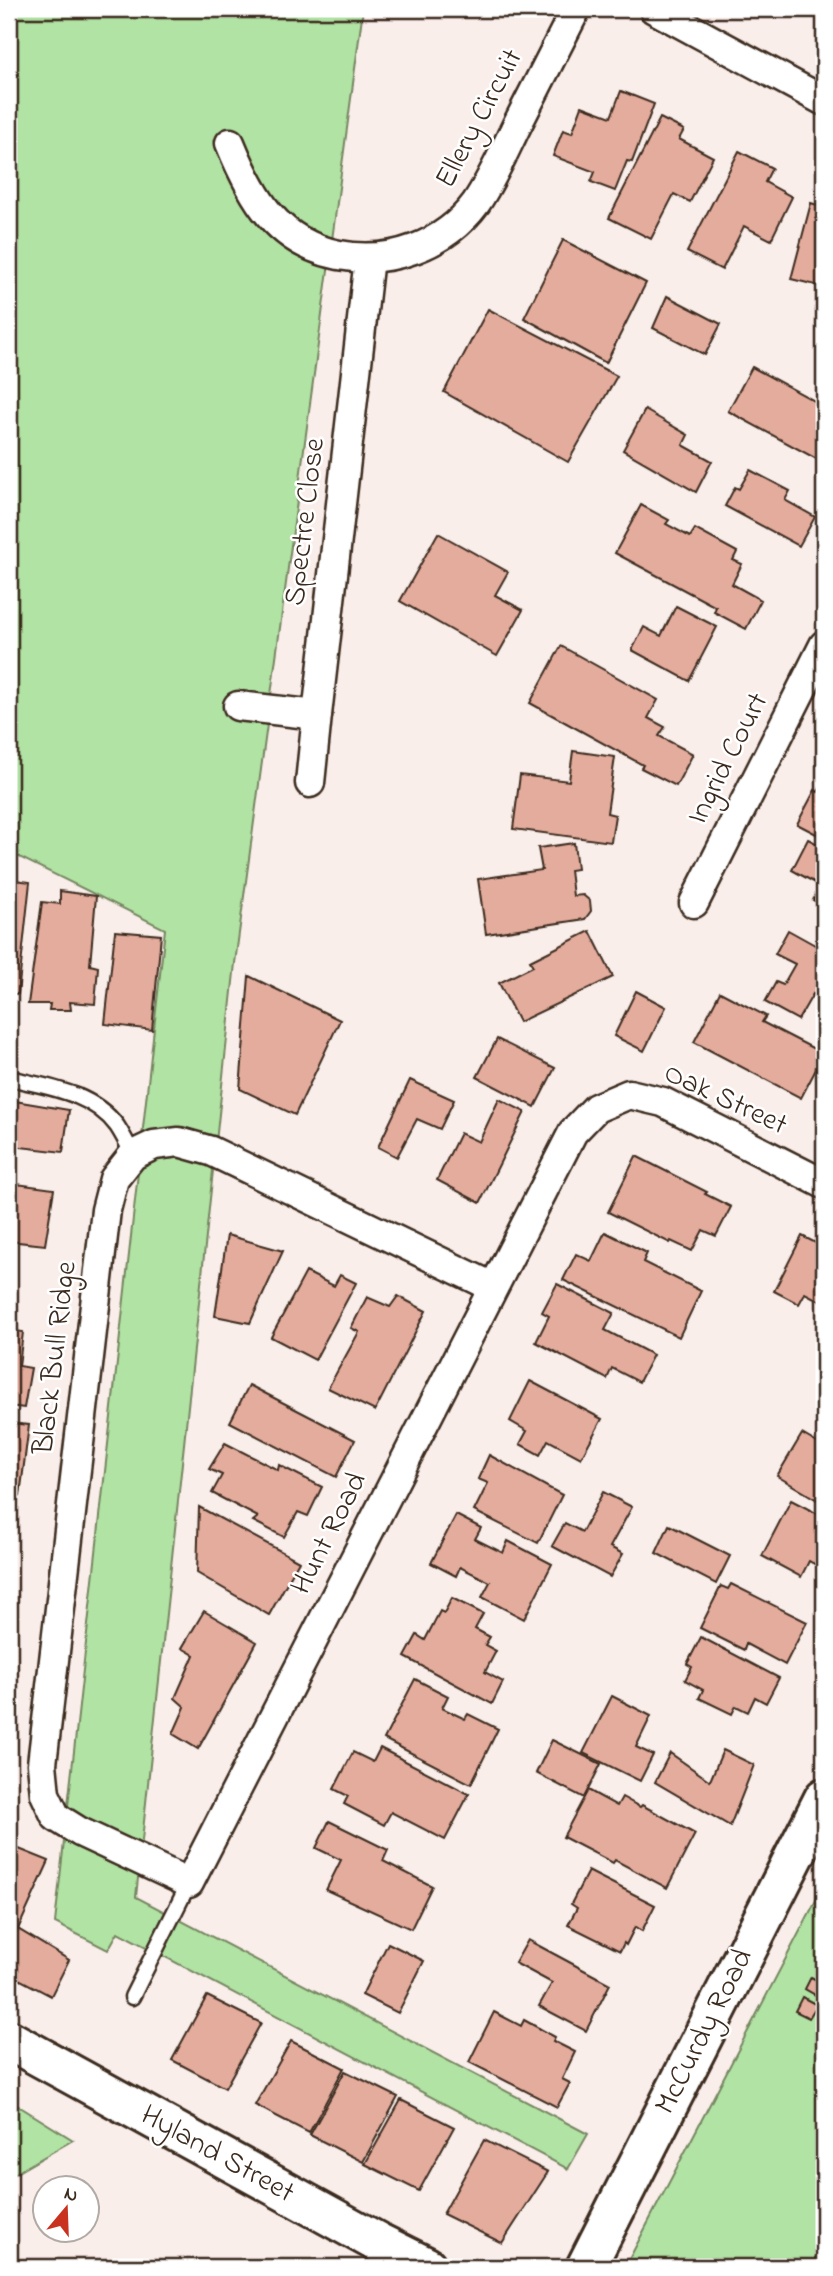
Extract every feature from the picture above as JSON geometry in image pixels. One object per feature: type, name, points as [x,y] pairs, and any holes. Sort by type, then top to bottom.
[{"type":"main road","name":"McCurdy Road","points":[[586,2267],[824,1798]]},
{"type":"main road","name":"Hyland Street","points":[[9,2040],[427,2267]]},
{"type":"street","name":"Ellery Circuit","points":[[230,143],[250,189],[268,215],[307,244],[346,256],[369,258],[391,256],[418,248],[451,229],[485,188],[576,9]]},
{"type":"street","points":[[654,9],[824,101]]},
{"type":"street","name":"Spectre Close","points":[[310,783],[369,258]]},
{"type":"street","name":"Ingrid Court","points":[[694,903],[824,645]]},
{"type":"street","points":[[238,706],[317,715]]},
{"type":"street","name":"Oak Street","points":[[597,1108],[629,1094],[663,1102],[824,1184]]},
{"type":"street","name":"Hunt Road","points":[[189,1883],[573,1132],[597,1108]]},
{"type":"street","points":[[134,1154],[154,1144],[179,1142],[211,1151],[493,1287]]},
{"type":"street","name":"Black Bull Ridge","points":[[134,1154],[114,1179],[106,1210],[42,1764],[45,1794],[56,1817],[80,1832],[189,1883]]},
{"type":"lane","points":[[9,1078],[62,1090],[94,1104],[116,1125],[134,1154]]},
{"type":"lane","name":"Hunt Road","points":[[132,1997],[189,1883]]},
{"type":"green space","points":[[9,9],[363,9],[235,963],[136,1897],[588,2134],[568,2169],[118,1932],[108,1950],[55,1923],[165,929],[9,852]]},
{"type":"green space","points":[[824,1885],[824,2267],[625,2267]]},
{"type":"green space","points":[[9,2100],[73,2140],[9,2177]]},
{"type":"building","points":[[621,91],[654,104],[632,162],[627,161],[615,191],[591,182],[595,172],[553,156],[563,130],[572,133],[582,106],[611,117]]},
{"type":"building","points":[[660,118],[684,130],[679,139],[713,157],[690,202],[674,194],[651,239],[609,218]]},
{"type":"building","points":[[739,151],[772,168],[765,182],[792,197],[771,240],[744,226],[722,270],[687,252]]},
{"type":"building","points":[[811,203],[824,207],[824,287],[791,279]]},
{"type":"building","points":[[563,240],[646,283],[606,363],[524,318]]},
{"type":"building","points":[[667,296],[721,324],[705,355],[653,328]]},
{"type":"building","points":[[488,309],[617,376],[568,462],[444,392]]},
{"type":"building","points":[[752,367],[824,406],[824,463],[728,411]]},
{"type":"building","points":[[645,410],[688,435],[683,445],[712,461],[696,492],[623,450]]},
{"type":"building","points":[[750,470],[790,491],[785,500],[815,517],[799,546],[725,506],[735,487],[739,489]]},
{"type":"building","points":[[641,505],[669,520],[666,524],[690,537],[695,529],[737,552],[733,560],[742,564],[732,584],[761,600],[746,629],[714,612],[716,607],[615,553]]},
{"type":"building","points":[[438,533],[508,572],[495,595],[523,610],[497,656],[400,601]]},
{"type":"building","points":[[676,606],[717,627],[689,681],[632,650],[644,627],[661,636]]},
{"type":"building","points":[[561,646],[658,700],[648,718],[665,727],[659,736],[693,754],[676,786],[530,703]]},
{"type":"building","points":[[573,751],[615,757],[607,813],[615,815],[611,842],[513,829],[520,775],[569,781]]},
{"type":"building","points":[[824,781],[824,838],[797,824],[815,790],[818,792]]},
{"type":"building","points":[[808,839],[824,847],[824,906],[813,900],[821,886],[792,870]]},
{"type":"building","points":[[574,843],[577,869],[570,870],[573,896],[583,895],[590,901],[591,911],[585,919],[486,934],[478,879],[542,870],[538,848]]},
{"type":"building","points":[[9,879],[30,882],[18,994],[9,994]]},
{"type":"building","points":[[60,891],[96,896],[90,965],[98,967],[95,1004],[70,1002],[71,1010],[49,1010],[50,1004],[28,1004],[42,902],[60,904]]},
{"type":"building","points":[[788,930],[824,950],[824,1001],[813,994],[798,1020],[765,1002],[776,982],[783,985],[795,964],[775,954]]},
{"type":"building","points":[[115,931],[161,935],[152,1030],[105,1024]]},
{"type":"building","points":[[590,931],[613,977],[519,1022],[499,983],[533,966],[530,961]]},
{"type":"building","points":[[249,976],[340,1020],[295,1115],[240,1089]]},
{"type":"building","points":[[636,991],[666,1007],[644,1051],[614,1036]]},
{"type":"building","points":[[720,992],[766,1016],[762,1022],[824,1054],[801,1098],[694,1042]]},
{"type":"building","points":[[497,1039],[555,1068],[535,1107],[477,1077]]},
{"type":"building","points":[[410,1080],[454,1100],[440,1129],[417,1119],[397,1157],[378,1147]]},
{"type":"building","points":[[499,1099],[525,1112],[480,1203],[437,1180],[460,1133],[479,1142]]},
{"type":"building","points":[[9,1100],[69,1110],[63,1152],[12,1146],[9,1160]]},
{"type":"building","points":[[636,1156],[731,1207],[716,1236],[703,1230],[692,1251],[608,1212]]},
{"type":"building","points":[[9,1183],[54,1189],[45,1245],[9,1241]]},
{"type":"building","points":[[605,1232],[647,1253],[643,1262],[701,1291],[679,1337],[563,1280],[576,1254],[591,1261]]},
{"type":"building","points":[[227,1235],[283,1251],[250,1323],[215,1316]]},
{"type":"building","points":[[802,1236],[824,1247],[824,1303],[805,1293],[799,1304],[774,1291]]},
{"type":"building","points":[[306,1272],[334,1286],[340,1275],[356,1283],[315,1360],[271,1337]]},
{"type":"building","points":[[557,1284],[614,1313],[605,1330],[653,1355],[639,1382],[612,1368],[607,1379],[536,1342],[549,1316],[542,1312]]},
{"type":"building","points":[[398,1296],[426,1311],[375,1411],[328,1388],[359,1332],[351,1328],[367,1297],[390,1307]]},
{"type":"building","points":[[9,1330],[23,1332],[19,1366],[31,1368],[24,1408],[9,1406]]},
{"type":"building","points":[[530,1381],[602,1419],[581,1458],[548,1440],[540,1455],[520,1444],[527,1431],[510,1421]]},
{"type":"building","points":[[249,1385],[355,1440],[336,1477],[230,1422]]},
{"type":"building","points":[[9,1423],[29,1425],[20,1496],[9,1494]]},
{"type":"building","points":[[802,1434],[824,1447],[824,1504],[777,1476]]},
{"type":"building","points":[[225,1443],[278,1470],[279,1465],[322,1487],[308,1516],[298,1512],[284,1537],[253,1521],[258,1517],[212,1493],[222,1475],[209,1469]]},
{"type":"building","points":[[489,1455],[562,1495],[538,1543],[474,1511],[488,1483],[478,1479]]},
{"type":"building","points":[[603,1492],[632,1507],[610,1547],[623,1554],[610,1577],[552,1546],[565,1523],[582,1532]]},
{"type":"building","points":[[791,1500],[824,1517],[824,1569],[809,1561],[801,1577],[762,1556]]},
{"type":"building","points":[[199,1507],[299,1561],[269,1615],[197,1573]]},
{"type":"building","points":[[456,1515],[481,1528],[475,1539],[503,1553],[508,1541],[552,1564],[524,1619],[482,1597],[490,1582],[460,1567],[456,1576],[431,1563]]},
{"type":"building","points":[[669,1525],[730,1556],[716,1584],[656,1553]]},
{"type":"building","points":[[731,1584],[807,1622],[785,1665],[746,1644],[744,1650],[700,1628],[721,1586],[728,1589]]},
{"type":"building","points":[[452,1598],[483,1614],[475,1629],[490,1637],[485,1645],[496,1651],[485,1672],[503,1682],[492,1704],[405,1657],[417,1635],[425,1640],[440,1611],[444,1613]]},
{"type":"building","points":[[204,1611],[257,1642],[198,1749],[173,1734],[185,1707],[175,1698],[194,1655],[182,1648]]},
{"type":"building","points":[[701,1637],[779,1678],[766,1703],[755,1697],[748,1712],[736,1706],[732,1714],[699,1698],[703,1690],[685,1680],[692,1667],[687,1664]]},
{"type":"building","points":[[415,1679],[448,1696],[442,1708],[465,1719],[468,1714],[498,1729],[471,1784],[384,1739]]},
{"type":"building","points":[[612,1696],[651,1716],[636,1747],[653,1755],[640,1781],[583,1753]]},
{"type":"building","points":[[552,1740],[601,1764],[584,1798],[536,1773]]},
{"type":"building","points":[[380,1748],[469,1794],[445,1840],[391,1812],[384,1825],[344,1804],[348,1796],[334,1789],[353,1752],[373,1762]]},
{"type":"building","points":[[723,1750],[754,1765],[730,1826],[655,1782],[670,1753],[710,1781]]},
{"type":"building","points":[[588,1790],[617,1806],[622,1797],[640,1807],[642,1805],[695,1834],[667,1888],[615,1860],[613,1863],[563,1837]]},
{"type":"building","points":[[329,1821],[388,1850],[383,1861],[432,1886],[411,1929],[326,1890],[341,1860],[316,1848]]},
{"type":"building","points":[[9,1845],[49,1861],[18,1929],[69,1960],[51,1996],[9,1974]]},
{"type":"building","points":[[588,1871],[655,1905],[642,1931],[635,1927],[620,1951],[568,1925],[577,1908],[571,1904]]},
{"type":"building","points":[[528,1940],[610,1984],[586,2031],[539,2006],[552,1983],[515,1963]]},
{"type":"building","points":[[388,1943],[424,1961],[398,2013],[362,1995]]},
{"type":"building","points":[[811,1977],[824,1984],[819,1997],[805,1989]]},
{"type":"building","points":[[207,1996],[261,2023],[225,2088],[172,2060]]},
{"type":"building","points":[[802,1997],[817,2005],[809,2018],[795,2011]]},
{"type":"building","points":[[494,2012],[521,2026],[524,2020],[555,2037],[553,2041],[575,2052],[562,2079],[570,2083],[557,2107],[469,2062]]},
{"type":"building","points":[[291,2041],[344,2068],[309,2133],[255,2105]]},
{"type":"building","points":[[345,2071],[398,2097],[363,2162],[310,2135]]},
{"type":"building","points":[[401,2100],[454,2127],[419,2191],[365,2164]]},
{"type":"building","points":[[484,2140],[548,2172],[502,2243],[443,2214]]}]
